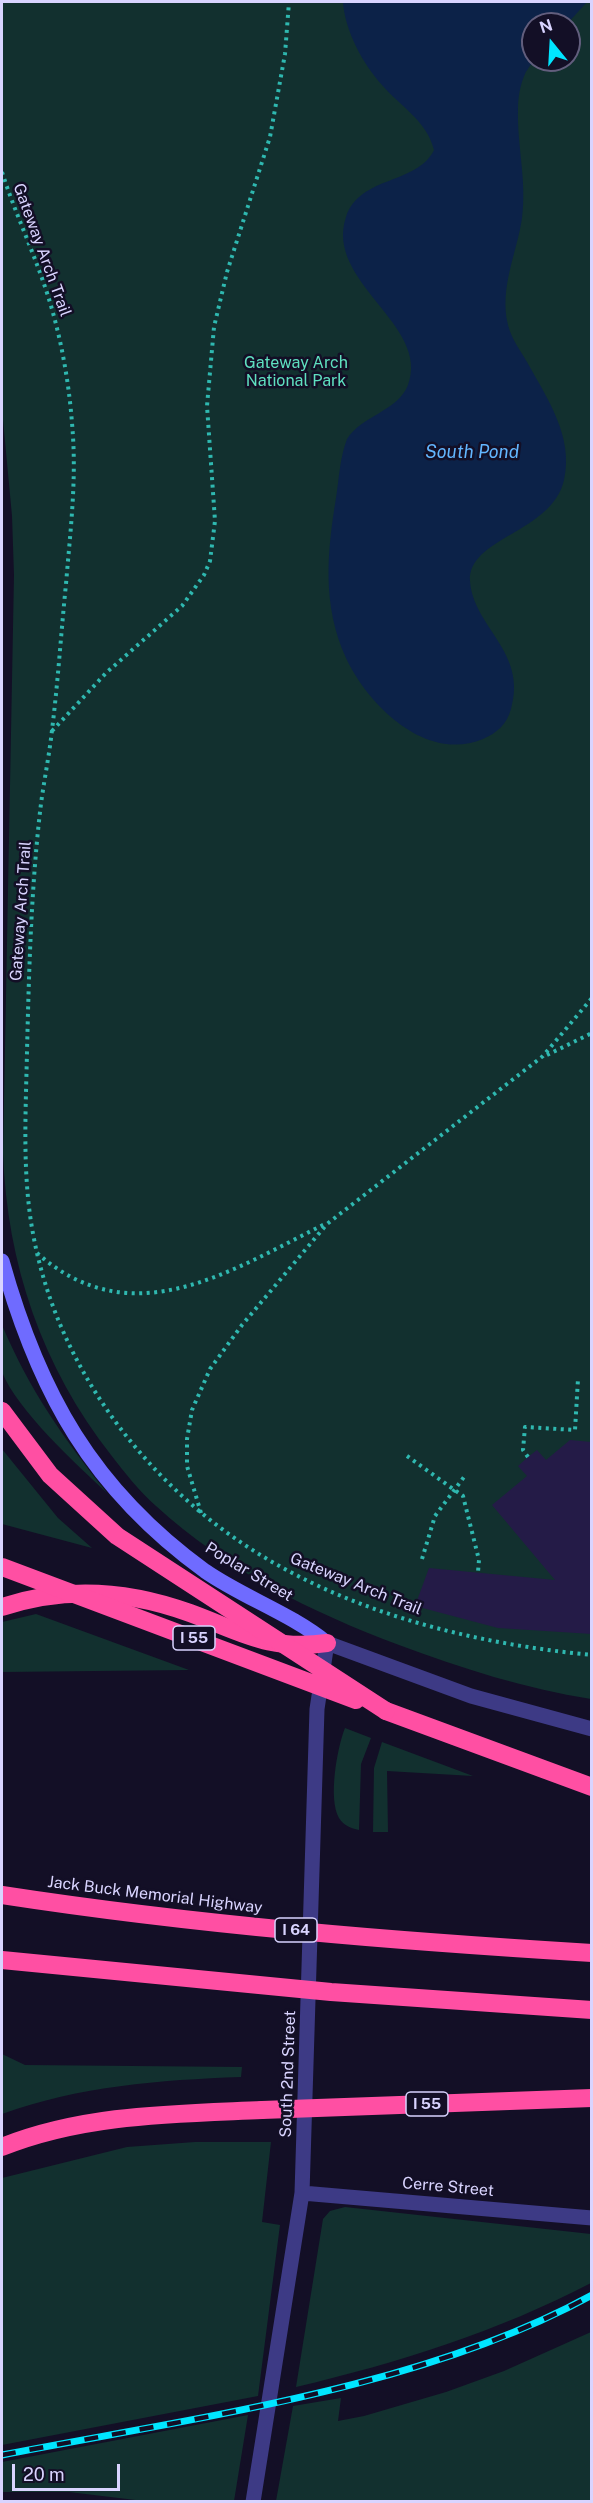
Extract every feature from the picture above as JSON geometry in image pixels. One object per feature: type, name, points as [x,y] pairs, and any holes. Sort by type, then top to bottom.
[{"type":"highway","points":[[2,1411],[50,1475],[117,1536],[386,1711]]},
{"type":"highway","name":"I 55","points":[[2,1567],[591,1787]]},
{"type":"highway","points":[[2,1607],[54,1593],[100,1592],[141,1598],[189,1612],[280,1646],[327,1643]]},
{"type":"highway","name":"Jack Buck Memorial Highway","points":[[2,1895],[120,1913],[199,1921],[472,1946],[591,1953]]},
{"type":"highway","points":[[2,1960],[331,1992],[591,2010]]},
{"type":"highway","name":"I 55","points":[[2,2147],[76,2125],[134,2117],[591,2098]]},
{"type":"street","name":"Poplar Street","points":[[2,1261],[17,1316],[36,1363],[66,1424],[97,1470],[137,1515],[207,1572],[307,1628],[327,1643],[471,1696],[591,1729]]},
{"type":"street","name":"South 2nd Street","points":[[253,2502],[302,2193],[317,1708],[327,1643]]},
{"type":"street","name":"Cerre Street","points":[[302,2193],[591,2218]]},
{"type":"path","points":[[52,732],[106,673],[182,606],[204,575],[210,561],[215,521],[207,406],[214,327],[227,272],[270,137],[285,54],[289,2]]},
{"type":"path","name":"Gateway Arch Trail","points":[[2,172],[45,285],[55,320],[65,368],[73,435],[73,511],[52,732],[40,810],[30,939],[25,1136],[29,1209],[37,1253],[49,1296],[78,1365],[120,1431],[152,1468],[202,1515],[274,1564],[315,1585],[445,1631],[485,1641],[591,1655]]},
{"type":"path","points":[[543,1056],[591,998]]},
{"type":"path","points":[[202,1515],[191,1486],[187,1460],[190,1422],[199,1393],[210,1369],[242,1325],[327,1224],[543,1056],[591,1033]]},
{"type":"path","points":[[37,1253],[57,1271],[82,1284],[114,1293],[146,1295],[165,1293],[207,1278],[327,1224]]},
{"type":"path","points":[[528,1456],[523,1450],[525,1427],[575,1430],[578,1379]]},
{"type":"path","points":[[407,1456],[463,1496],[479,1560],[478,1572]]},
{"type":"path","points":[[422,1559],[435,1516],[464,1477]]},
{"type":"green space","name":"Gateway Arch National Park","points":[[2,2],[591,2],[591,1699],[542,1690],[494,1677],[399,1645],[302,1603],[240,1569],[183,1529],[138,1488],[87,1421],[48,1350],[33,1313],[12,1235],[3,1153],[14,575],[12,516],[2,409]]},
{"type":"green space","points":[[2,1325],[24,1371],[48,1413],[107,1493],[48,1436],[20,1403],[10,1387],[1,1367]]},
{"type":"green space","points":[[2,1449],[58,1518],[92,1548],[2,1524]]},
{"type":"green space","points":[[36,1614],[189,1670],[2,1672],[2,1622]]},
{"type":"green space","points":[[345,1728],[371,1738],[361,1764],[359,1830],[341,1821],[334,1799],[337,1760]]},
{"type":"green space","points":[[382,1742],[473,1776],[387,1771],[388,1832],[373,1832],[374,1768]]},
{"type":"green space","points":[[2,2054],[25,2065],[242,2067],[241,2077],[120,2086],[31,2104],[2,2114]]},
{"type":"green space","points":[[195,2142],[271,2142],[262,2222],[280,2225],[258,2396],[2,2445],[2,2178],[127,2147]]},
{"type":"green space","points":[[345,2207],[591,2234],[591,2283],[484,2331],[410,2356],[296,2387],[323,2219],[330,2211]]},
{"type":"green space","points":[[591,2332],[591,2501],[276,2501],[293,2406],[341,2398],[338,2421],[364,2416],[446,2392],[504,2371]]},
{"type":"green space","points":[[248,2415],[234,2501],[152,2502],[69,2492],[2,2492],[2,2462]]},
{"type":"water","name":"South Pond","points":[[343,2],[587,2],[578,12],[521,12],[521,72],[526,72],[518,105],[523,204],[520,231],[507,284],[506,311],[511,335],[557,418],[565,448],[566,464],[564,480],[556,498],[544,512],[482,554],[473,566],[470,581],[473,597],[506,656],[512,671],[514,689],[511,709],[501,727],[483,739],[462,744],[441,743],[420,736],[401,725],[384,711],[356,676],[346,658],[333,618],[329,579],[330,539],[340,468],[347,439],[353,431],[403,394],[408,385],[411,363],[405,343],[393,323],[362,283],[350,262],[343,240],[346,217],[353,203],[363,194],[415,169],[426,161],[434,150],[431,140],[419,122],[382,85],[368,67],[351,35]]},
{"type":"building","points":[[570,1440],[592,1442],[592,1634],[498,1628],[415,1606],[429,1568],[555,1580],[492,1505],[527,1476],[518,1466],[528,1457],[537,1450],[546,1460]]},
{"type":"railway","points":[[2,2455],[227,2413],[380,2377],[454,2354],[525,2327],[592,2295]]}]
